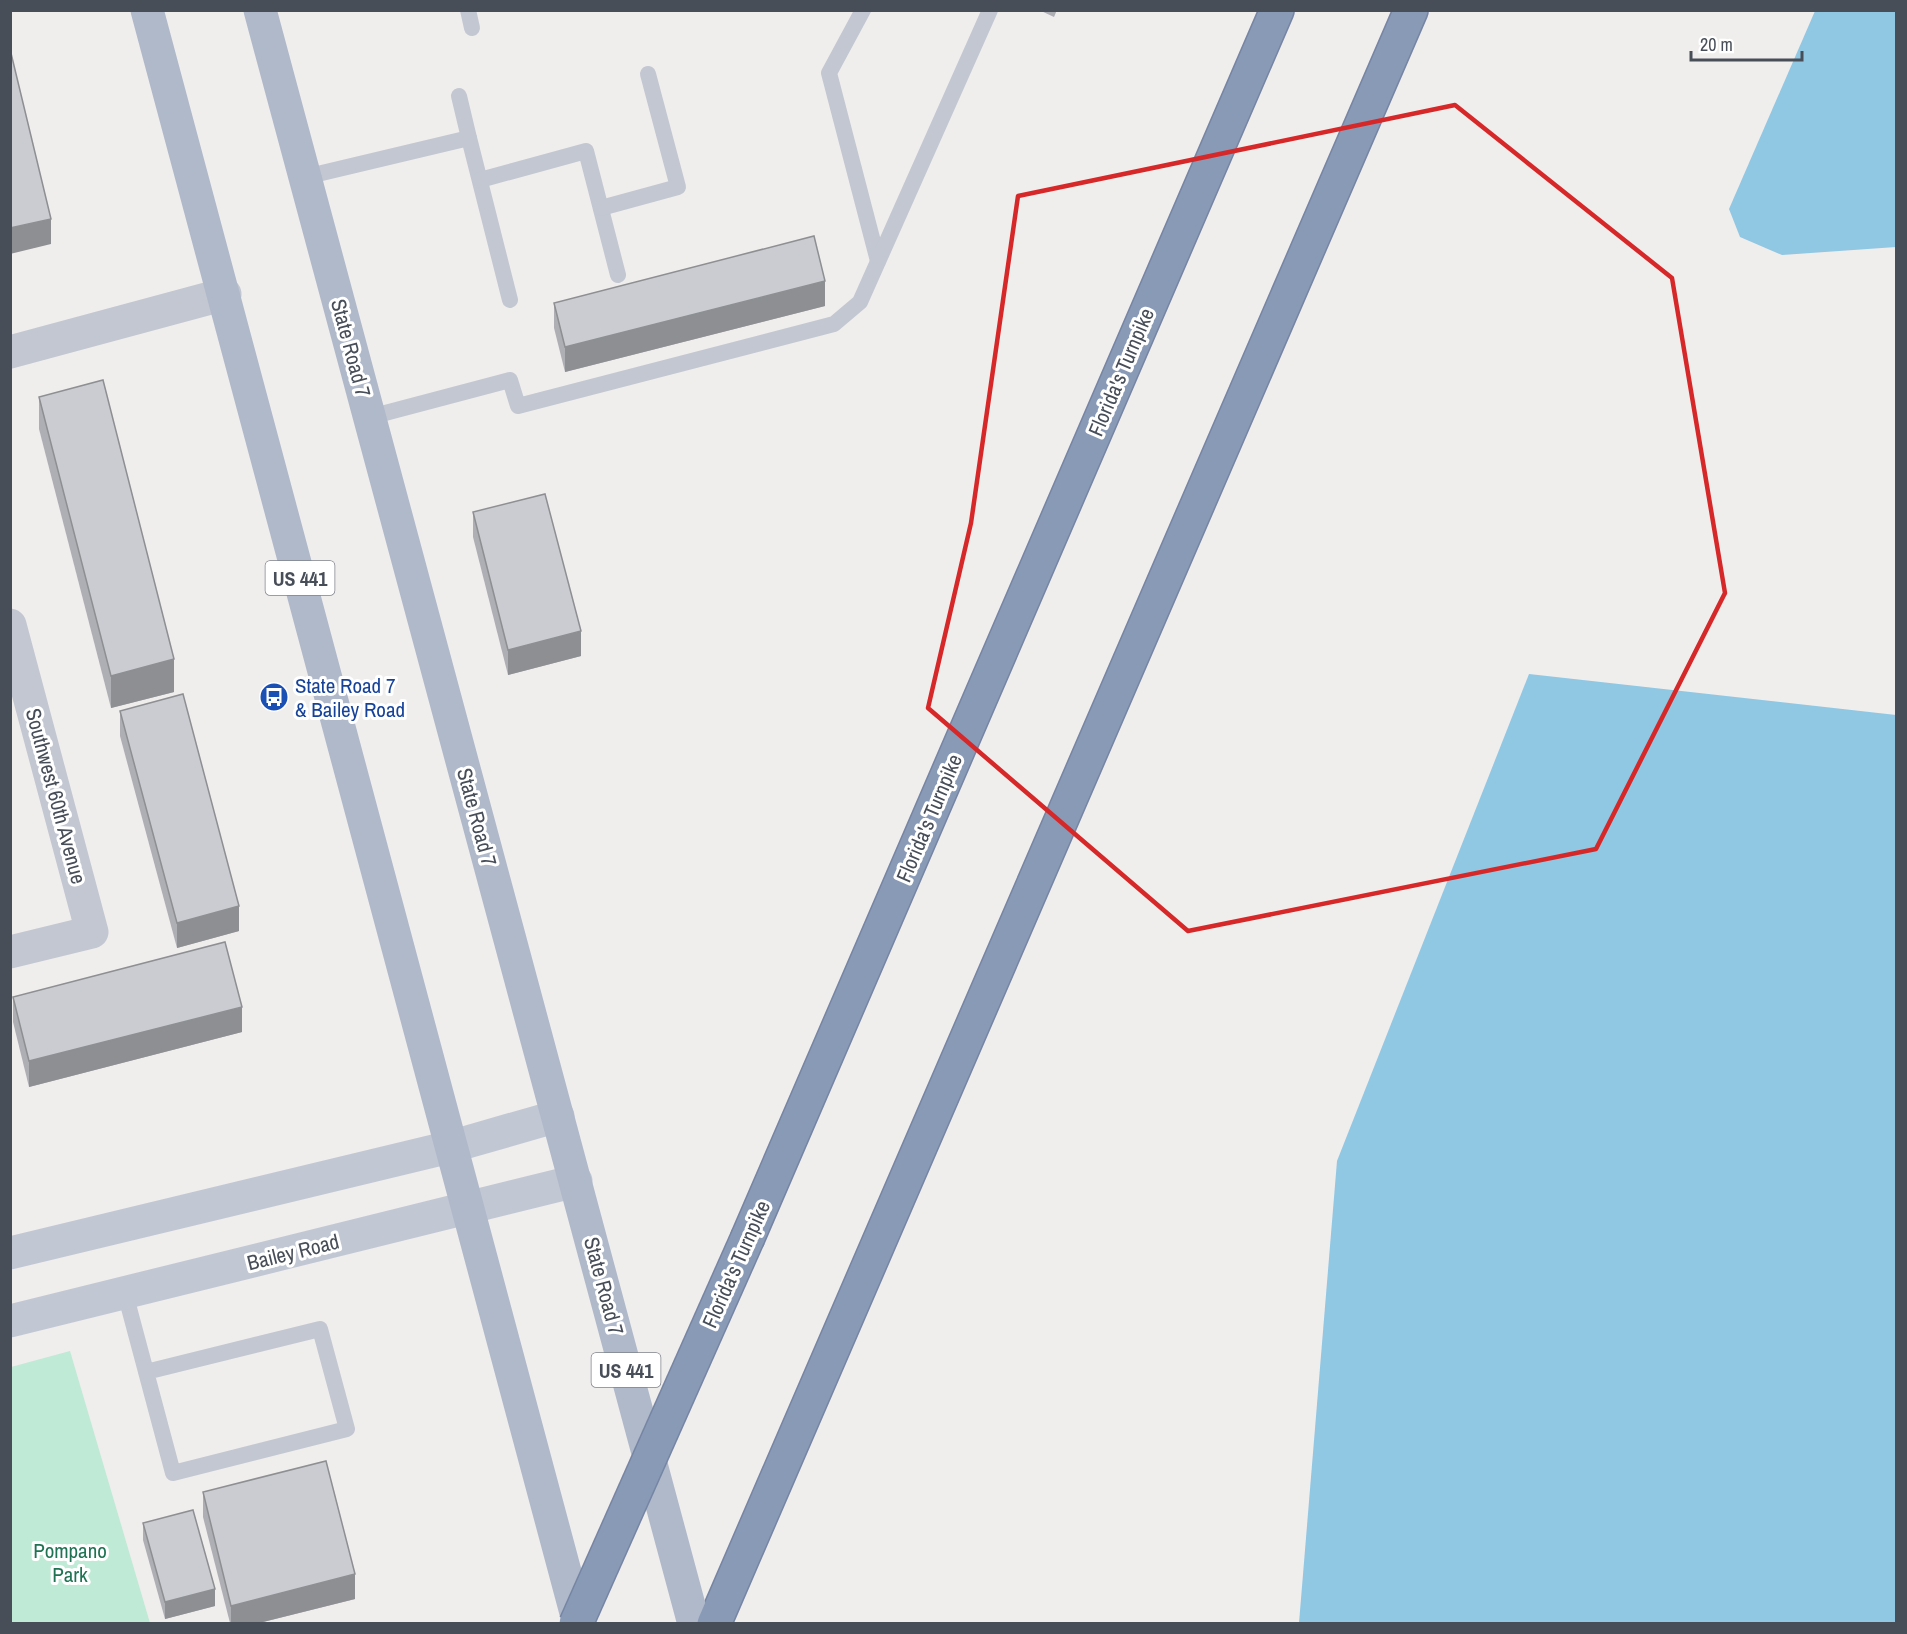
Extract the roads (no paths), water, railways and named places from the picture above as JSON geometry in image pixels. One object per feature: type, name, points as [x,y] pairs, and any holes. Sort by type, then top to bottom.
[{"type":"highway","name":"Florida's Turnpike","points":[[578,1623],[748,1237],[1277,10]]},
{"type":"highway","points":[[714,1623],[1411,10]]},
{"type":"main road","name":"US 441","points":[[147,10],[225,294],[578,1623]]},
{"type":"main road","name":"State Road 7","points":[[260,10],[694,1623]]},
{"type":"street","points":[[10,352],[225,294]]},
{"type":"street","name":"Southwest 60th Avenue","points":[[10,625],[92,932],[10,952]]},
{"type":"street","points":[[10,1253],[450,1147],[558,1116]]},
{"type":"street","name":"Bailey Road","points":[[10,1321],[576,1181]]},
{"type":"lane","points":[[468,10],[472,28]]},
{"type":"lane","points":[[863,10],[829,73],[878,261]]},
{"type":"lane","points":[[369,417],[510,380],[518,406],[834,324],[860,302],[990,10]]},
{"type":"lane","points":[[601,208],[678,187],[648,74]]},
{"type":"lane","points":[[459,96],[510,300]]},
{"type":"lane","points":[[305,177],[469,138]]},
{"type":"lane","points":[[480,180],[586,151],[618,275]]},
{"type":"lane","points":[[125,1293],[146,1372],[173,1473],[347,1429],[320,1329],[146,1372]]},
{"type":"water","points":[[1815,11],[1896,11],[1896,247],[1782,255],[1740,237],[1729,209]]},
{"type":"water","points":[[1529,674],[1896,715],[1896,1623],[1299,1623],[1337,1161]]},
{"type":"place","name":"State Road 7 & Bailey Road","points":[[274,697]]},
{"type":"park label","name":"Pompano Park","points":[[70,1562]]}]
